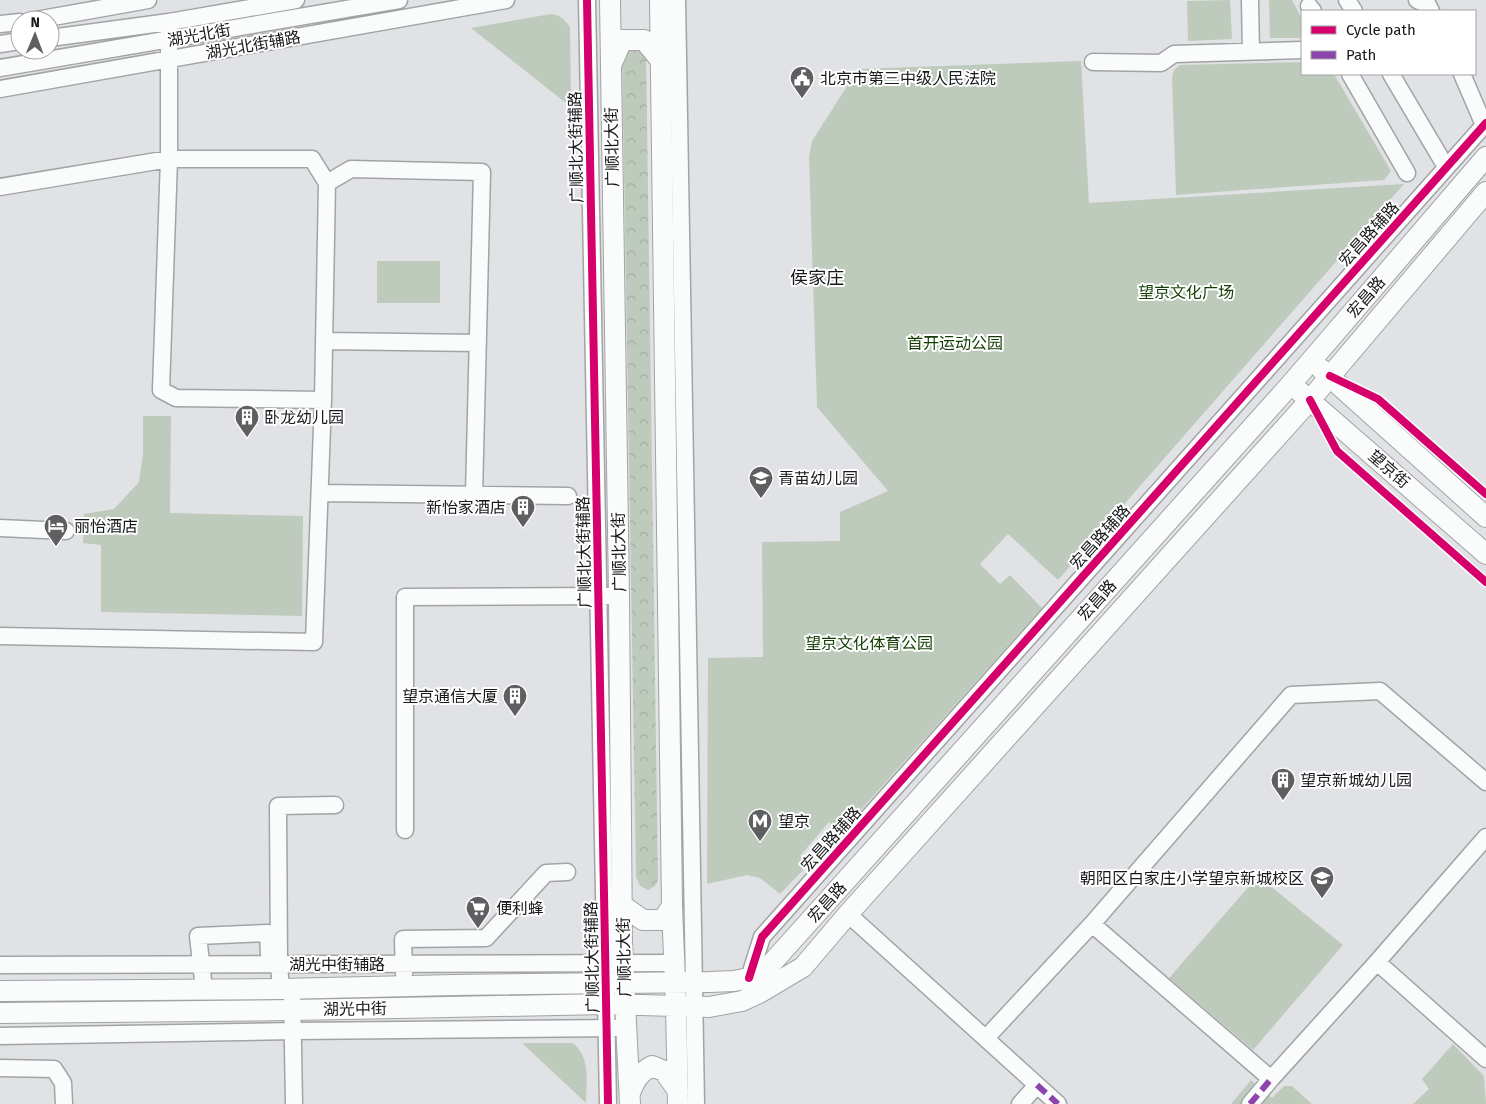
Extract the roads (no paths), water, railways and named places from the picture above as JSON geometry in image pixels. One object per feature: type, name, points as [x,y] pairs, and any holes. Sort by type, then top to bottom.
[{"type":"main road","name":"广顺北大街","points":[[610,0],[623,906],[615,973],[616,1004],[627,1028],[630,1099]]},
{"type":"main road","points":[[660,0],[672,906],[681,976],[693,1007],[678,1097]]},
{"type":"main road","points":[[611,64],[622,40],[644,40],[662,62]]},
{"type":"main road","name":"宏昌路","points":[[681,976],[734,981],[749,978],[771,964],[1311,362],[1486,157]]},
{"type":"main road","name":"宏昌路","points":[[693,1007],[742,1001],[803,967],[848,914],[1310,400],[1486,192]]},
{"type":"main road","name":"望京街","points":[[1311,362],[1330,376],[1486,517]]},
{"type":"main road","name":"望京街","points":[[1291,384],[1486,554]]},
{"type":"main road","points":[[623,906],[643,920],[663,920],[672,906]]},
{"type":"main road","name":"湖光中街","points":[[0,991],[404,986],[615,973],[681,976]]},
{"type":"main road","name":"湖光中街","points":[[0,1013],[616,1004],[693,1007]]},
{"type":"main road","points":[[630,1099],[636,1078],[652,1066],[664,1071],[678,1097]]},
{"type":"street","points":[[60,16],[148,0]]},
{"type":"street","name":"湖光北街","points":[[60,37],[169,22],[296,0]]},
{"type":"street","name":"湖光北街","points":[[0,68],[399,0]]},
{"type":"street","name":"湖光北街辅路","points":[[0,89],[506,0]]},
{"type":"street","name":"广顺北大街辅路","points":[[587,0],[599,596],[615,973]]},
{"type":"street","points":[[677,0],[681,976]]},
{"type":"street","points":[[1250,0],[1251,52]]},
{"type":"street","points":[[1417,0],[1428,5],[1430,10]]},
{"type":"street","points":[[169,22],[169,159],[161,390],[176,398],[323,400]]},
{"type":"street","points":[[1093,62],[1161,63],[1174,54],[1301,50]]},
{"type":"street","points":[[1351,75],[1406,173]]},
{"type":"street","points":[[1392,75],[1446,167]]},
{"type":"street","points":[[1462,75],[1485,124]]},
{"type":"street","name":"宏昌路辅路","points":[[749,978],[762,937],[1485,124]]},
{"type":"street","points":[[0,187],[169,159],[312,159],[326,183],[323,400],[314,642],[0,636]]},
{"type":"street","points":[[326,183],[352,169],[482,172],[474,495]]},
{"type":"street","points":[[324,341],[478,343]]},
{"type":"street","points":[[320,493],[568,496]]},
{"type":"street","points":[[0,528],[66,531]]},
{"type":"street","points":[[405,830],[405,597],[619,596]]},
{"type":"street","points":[[986,1038],[1092,924],[1291,695],[1380,691],[1486,782]]},
{"type":"street","points":[[274,965],[278,806],[335,805]]},
{"type":"street","points":[[1250,1104],[1485,840]]},
{"type":"street","points":[[404,986],[404,939],[486,938],[546,873],[567,872]]},
{"type":"street","points":[[848,914],[1058,1104]]},
{"type":"street","points":[[1092,924],[1271,1079]]},
{"type":"street","points":[[204,989],[198,936],[268,934],[274,965],[282,989],[293,1010],[294,1104]]},
{"type":"street","points":[[1378,962],[1486,1059]]},
{"type":"street","name":"湖光中街辅路","points":[[0,965],[404,964],[615,973]]},
{"type":"street","name":"广顺北大街辅路","points":[[608,1104],[607,1029],[616,1004]]},
{"type":"street","points":[[693,1007],[696,1104]]},
{"type":"street","points":[[0,1036],[627,1028]]},
{"type":"street","points":[[0,1068],[54,1069],[64,1083],[64,1104]]},
{"type":"street","points":[[1020,1104],[1037,1085]]},
{"type":"place","name":"北京市第三中级人民法院","points":[[802,99]]},
{"type":"place","name":"卧龙幼儿园","points":[[247,438]]},
{"type":"place","name":"青苗幼儿园","points":[[761,499]]},
{"type":"place","name":"新怡家酒店","points":[[523,528]]},
{"type":"place","name":"丽怡酒店","points":[[56,547]]},
{"type":"place","name":"望京通信大厦","points":[[515,717]]},
{"type":"place","name":"望京新城幼儿园","points":[[1283,801]]},
{"type":"place","name":"望京","points":[[760,842]]},
{"type":"place","name":"朝阳区白家庄小学望京新城校区","points":[[1322,899]]},
{"type":"place","name":"便利蜂","points":[[478,929]]},
{"type":"district","name":"侯家庄","points":[[817,278]]},
{"type":"park label","name":"望京文化广场","points":[[1186,292]]},
{"type":"park label","name":"首开运动公园","points":[[955,343]]},
{"type":"park label","name":"望京文化体育公园","points":[[869,643]]}]
